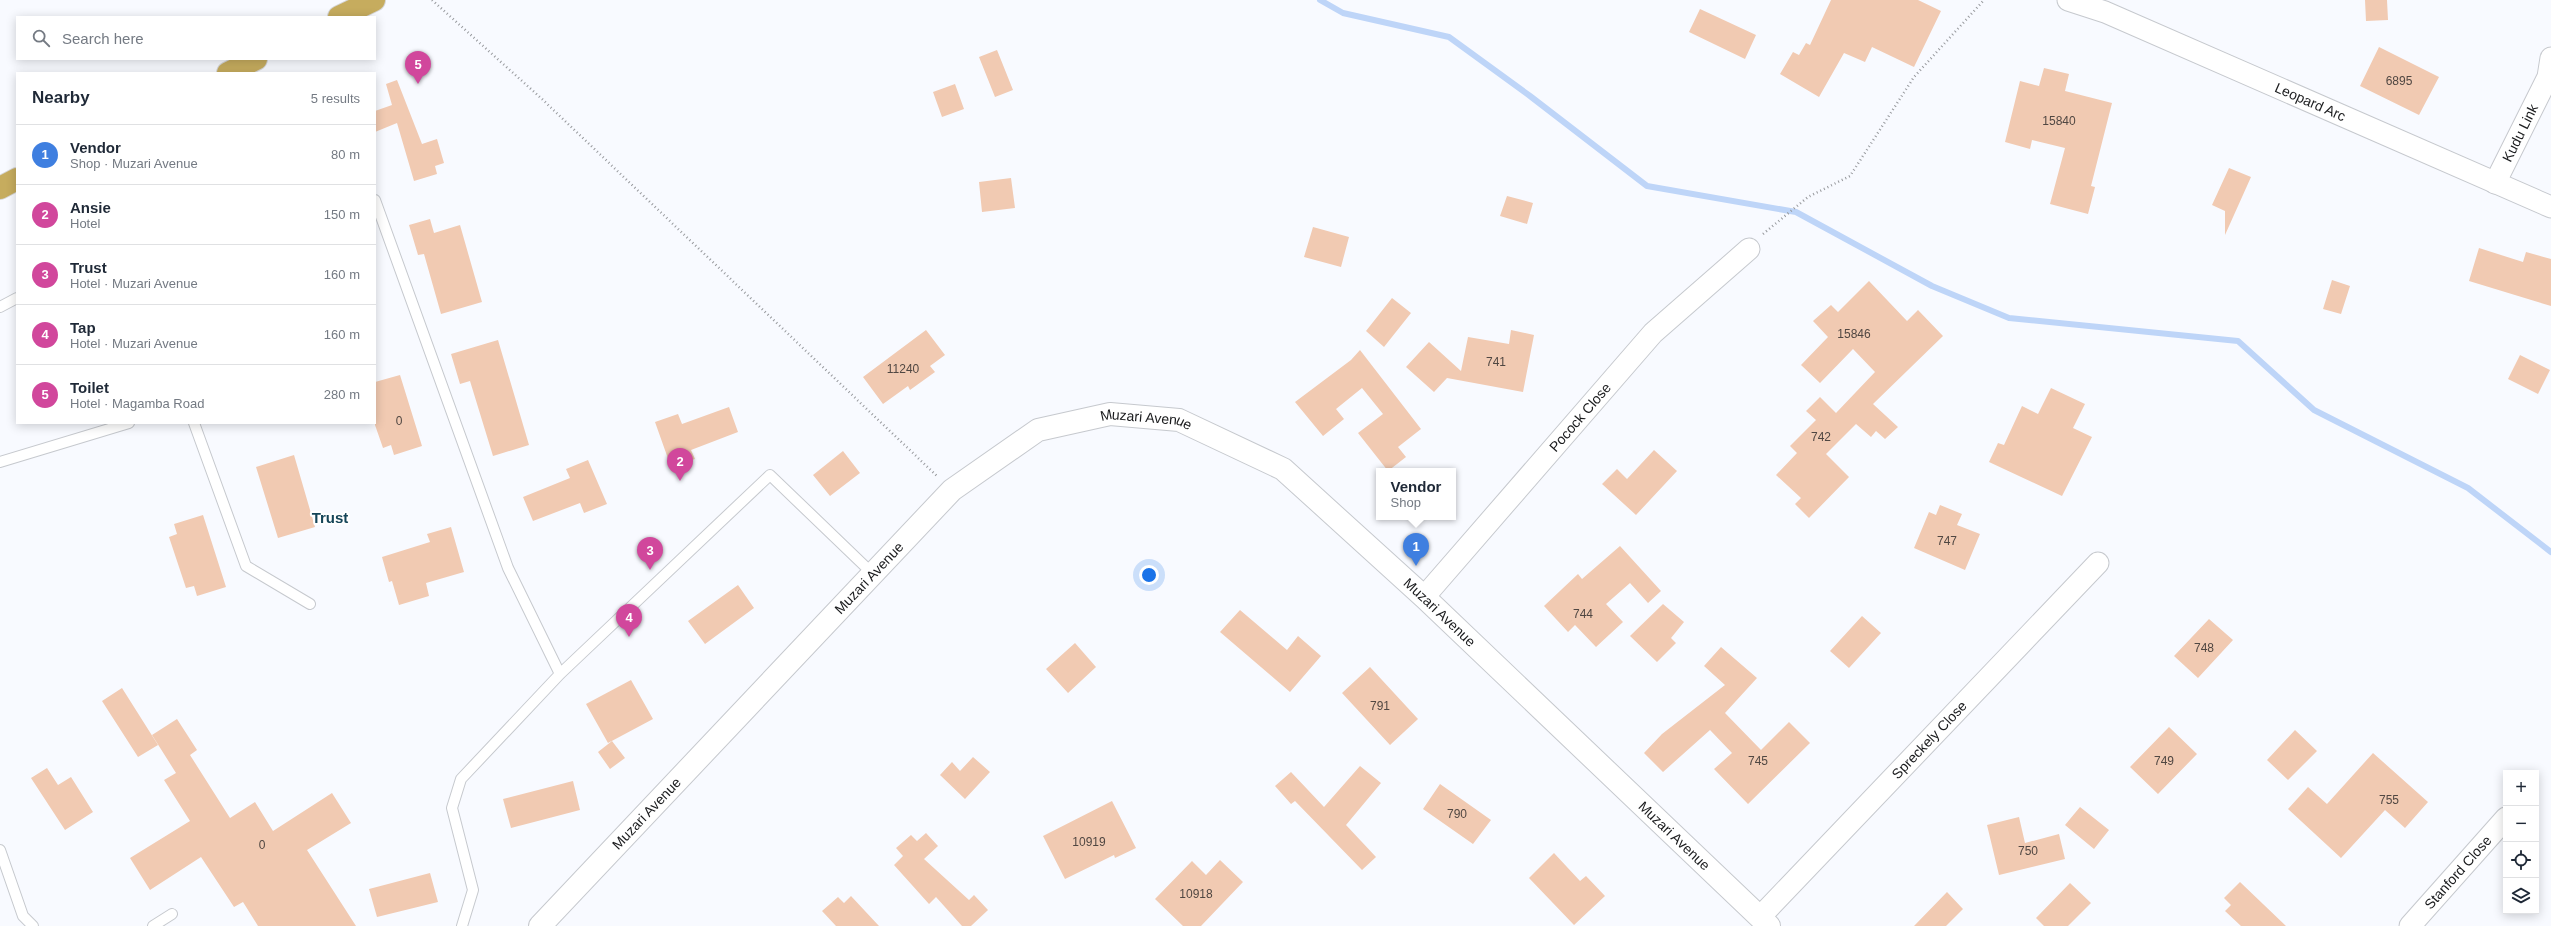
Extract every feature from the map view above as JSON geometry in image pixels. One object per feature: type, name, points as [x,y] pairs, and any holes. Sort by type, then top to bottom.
[{"type":"highway","points":[[341,16],[364,2]]},
{"type":"highway","points":[[230,72],[254,60]]},
{"type":"highway","points":[[0,188],[16,180]]},
{"type":"street","name":"Leopard Arc","points":[[2068,0],[2107,6],[2551,208]]},
{"type":"street","name":"Kudu Link","points":[[2495,183],[2548,77],[2551,58]]},
{"type":"street","name":"Pocock Close","points":[[1424,597],[1653,333],[1749,249]]},
{"type":"street","name":"Muzari Avenue","points":[[540,926],[952,490],[1038,430],[1110,414],[1179,420],[1282,469],[1424,597],[1765,922]]},
{"type":"street","name":"Spreckely Close","points":[[1765,922],[2098,563]]},
{"type":"street","name":"Stanford Close","points":[[2410,926],[2503,821]]},
{"type":"lane","points":[[376,203],[508,568],[560,674]]},
{"type":"lane","points":[[0,307],[16,299]]},
{"type":"lane","points":[[0,462],[126,424]]},
{"type":"lane","points":[[194,424],[246,566],[310,604]]},
{"type":"lane","points":[[462,926],[473,890],[452,808],[461,779],[560,674],[770,475],[873,574]]},
{"type":"lane","points":[[0,850],[23,916],[33,926]]},
{"type":"lane","points":[[153,926],[172,914]]},
{"type":"path","points":[[432,0],[542,99],[952,490]]},
{"type":"path","points":[[1773,224],[1808,197],[1850,176],[1914,77],[1984,0]]},
{"type":"building","points":[[1831,0],[1918,0],[1941,11],[1914,67],[1872,47],[1865,62],[1844,53],[1819,97],[1780,74],[1793,52],[1799,55],[1806,43],[1810,45]]},
{"type":"building","points":[[2365,0],[2387,0],[2388,20],[2366,21]]},
{"type":"building","points":[[1700,9],[1756,35],[1745,59],[1689,32]]},
{"type":"building","points":[[2379,47],[2439,77],[2419,115],[2360,86]]},
{"type":"building","points":[[997,50],[1013,90],[995,97],[979,57]]},
{"type":"building","points":[[2044,68],[2069,74],[2065,91],[2112,103],[2091,186],[2095,187],[2088,214],[2050,204],[2065,148],[2032,140],[2030,149],[2005,142],[2020,81],[2039,86]]},
{"type":"building","points":[[397,80],[422,144],[437,139],[444,163],[435,166],[437,174],[414,181],[397,123],[376,132],[376,111],[392,105],[386,84]]},
{"type":"building","points":[[955,84],[964,109],[942,117],[933,92]]},
{"type":"building","points":[[2229,168],[2251,177],[2225,235],[2225,211],[2212,205]]},
{"type":"building","points":[[1011,178],[1015,208],[982,212],[979,182]]},
{"type":"building","points":[[1507,196],[1533,203],[1527,224],[1500,216]]},
{"type":"building","points":[[430,219],[434,233],[460,225],[482,302],[441,314],[424,254],[418,255],[409,225]]},
{"type":"building","points":[[1313,227],[1349,237],[1341,267],[1304,257]]},
{"type":"building","points":[[2479,248],[2523,262],[2526,252],[2551,259],[2551,306],[2469,281]]},
{"type":"building","points":[[2332,280],[2350,286],[2341,314],[2323,309]]},
{"type":"building","points":[[1869,281],[1907,321],[1918,310],[1943,336],[1873,404],[1898,427],[1885,439],[1876,431],[1871,437],[1856,424],[1826,454],[1849,477],[1809,518],[1795,504],[1801,498],[1776,475],[1797,453],[1790,446],[1816,420],[1806,411],[1820,397],[1836,413],[1875,372],[1853,349],[1820,383],[1801,365],[1828,337],[1813,321],[1831,305],[1838,312]]},
{"type":"building","points":[[1392,298],[1411,313],[1384,347],[1366,331]]},
{"type":"building","points":[[926,330],[945,355],[930,366],[935,372],[910,390],[908,386],[883,404],[863,377]]},
{"type":"building","points":[[1511,330],[1534,335],[1523,392],[1447,378],[1434,392],[1406,367],[1429,342],[1461,371],[1468,337],[1509,344]]},
{"type":"building","points":[[498,340],[529,445],[493,456],[470,381],[460,384],[451,354]]},
{"type":"building","points":[[1360,350],[1421,429],[1398,447],[1406,457],[1392,468],[1386,468],[1358,433],[1383,414],[1362,388],[1336,409],[1344,419],[1323,436],[1295,402],[1351,360]]},
{"type":"building","points":[[2520,355],[2550,370],[2538,394],[2508,379]]},
{"type":"building","points":[[400,375],[422,446],[394,455],[391,445],[383,448],[375,425],[376,382]]},
{"type":"building","points":[[2051,388],[2085,404],[2073,428],[2092,437],[2062,496],[1989,462],[1998,443],[2004,445],[2022,406],[2038,414]]},
{"type":"building","points":[[729,407],[738,432],[691,450],[695,459],[671,467],[655,422],[678,414],[682,424]]},
{"type":"building","points":[[1654,450],[1677,471],[1636,515],[1602,484],[1617,469],[1627,479]]},
{"type":"building","points":[[843,451],[860,473],[830,496],[813,475]]},
{"type":"building","points":[[294,455],[315,527],[278,538],[256,467]]},
{"type":"building","points":[[588,460],[607,504],[584,513],[580,503],[533,521],[523,497],[570,478],[566,469]]},
{"type":"building","points":[[1940,505],[1962,514],[1957,525],[1980,534],[1965,570],[1914,548],[1929,512],[1936,515]]},
{"type":"building","points":[[203,515],[226,587],[197,596],[194,586],[186,588],[169,537],[177,534],[174,524]]},
{"type":"building","points":[[451,527],[464,572],[426,583],[429,596],[399,605],[392,581],[389,582],[382,557],[430,542],[427,534]]},
{"type":"building","points":[[1620,546],[1661,591],[1648,603],[1630,583],[1606,604],[1623,622],[1596,647],[1575,625],[1568,632],[1544,606],[1578,574],[1582,579]]},
{"type":"building","points":[[738,585],[754,608],[705,644],[688,621]]},
{"type":"building","points":[[1663,604],[1684,622],[1671,638],[1676,643],[1657,662],[1630,636]]},
{"type":"building","points":[[1240,610],[1287,650],[1298,636],[1321,656],[1290,692],[1220,632]]},
{"type":"building","points":[[1862,616],[1881,633],[1849,668],[1830,651]]},
{"type":"building","points":[[2209,619],[2233,640],[2198,678],[2174,656]]},
{"type":"building","points":[[1075,643],[1096,667],[1068,693],[1046,669]]},
{"type":"building","points":[[1721,647],[1757,678],[1725,713],[1761,750],[1789,722],[1810,743],[1748,804],[1714,769],[1732,753],[1710,730],[1663,772],[1644,753],[1662,734],[1725,685],[1704,666]]},
{"type":"building","points":[[1370,667],[1418,719],[1390,745],[1342,693]]},
{"type":"building","points":[[631,680],[653,719],[608,743],[586,704]]},
{"type":"building","points":[[122,688],[158,745],[138,757],[102,701]]},
{"type":"building","points":[[177,719],[197,750],[190,755],[230,818],[255,802],[273,831],[332,793],[351,823],[307,850],[356,926],[258,926],[243,902],[234,907],[201,857],[150,890],[130,858],[190,821],[164,780],[176,773],[152,735]]},
{"type":"building","points":[[2169,727],[2197,754],[2158,794],[2130,767]]},
{"type":"building","points":[[2295,730],[2317,751],[2288,780],[2267,760]]},
{"type":"building","points":[[612,741],[625,758],[610,769],[598,752]]},
{"type":"building","points":[[2373,753],[2428,802],[2405,828],[2385,810],[2341,858],[2288,809],[2308,787],[2327,804]]},
{"type":"building","points":[[973,757],[990,772],[965,799],[940,775],[952,762],[960,771]]},
{"type":"building","points":[[1360,766],[1381,783],[1346,825],[1376,857],[1362,870],[1295,801],[1291,804],[1275,786],[1291,772],[1324,807]]},
{"type":"building","points":[[47,768],[58,785],[71,777],[93,812],[65,830],[31,778]]},
{"type":"building","points":[[573,781],[580,810],[511,828],[503,799]]},
{"type":"building","points":[[1440,784],[1491,820],[1473,844],[1423,809]]},
{"type":"building","points":[[1112,801],[1136,848],[1115,858],[1114,855],[1065,879],[1043,836]]},
{"type":"building","points":[[2080,807],[2109,830],[2094,849],[2065,825]]},
{"type":"building","points":[[2019,817],[2025,843],[2059,834],[2065,859],[1999,875],[1987,825]]},
{"type":"building","points":[[926,833],[938,846],[924,859],[969,900],[974,895],[988,910],[971,926],[962,926],[936,897],[929,904],[894,865],[903,856],[896,848],[911,835],[917,841]]},
{"type":"building","points":[[1554,853],[1580,881],[1586,876],[1605,896],[1574,925],[1529,878]]},
{"type":"building","points":[[1220,860],[1243,882],[1201,926],[1183,926],[1155,899],[1192,861],[1206,875]]},
{"type":"building","points":[[430,873],[438,902],[377,917],[369,889]]},
{"type":"building","points":[[2240,882],[2286,926],[2241,926],[2225,911],[2231,905],[2224,898]]},
{"type":"building","points":[[2070,883],[2091,903],[2068,926],[2044,926],[2036,918]]},
{"type":"building","points":[[1947,892],[1963,909],[1946,926],[1914,926]]},
{"type":"building","points":[[851,896],[879,926],[836,926],[822,911],[838,897],[844,903]]},
{"type":"waterway","points":[[1320,0],[1343,13],[1449,37],[1530,96],[1647,186],[1796,212],[1932,286],[2009,318],[2238,341],[2314,410],[2468,488],[2551,552]]},
{"type":"place","name":"Toilet","points":[[418,84]]},
{"type":"place","name":"Ansie","points":[[680,481]]},
{"type":"place","name":"Vendor","points":[[1416,566]]},
{"type":"place","name":"Trust","points":[[650,570]]},
{"type":"place","name":"Tap","points":[[629,637]]},
{"type":"district","name":"Trust","points":[[330,517]]}]
